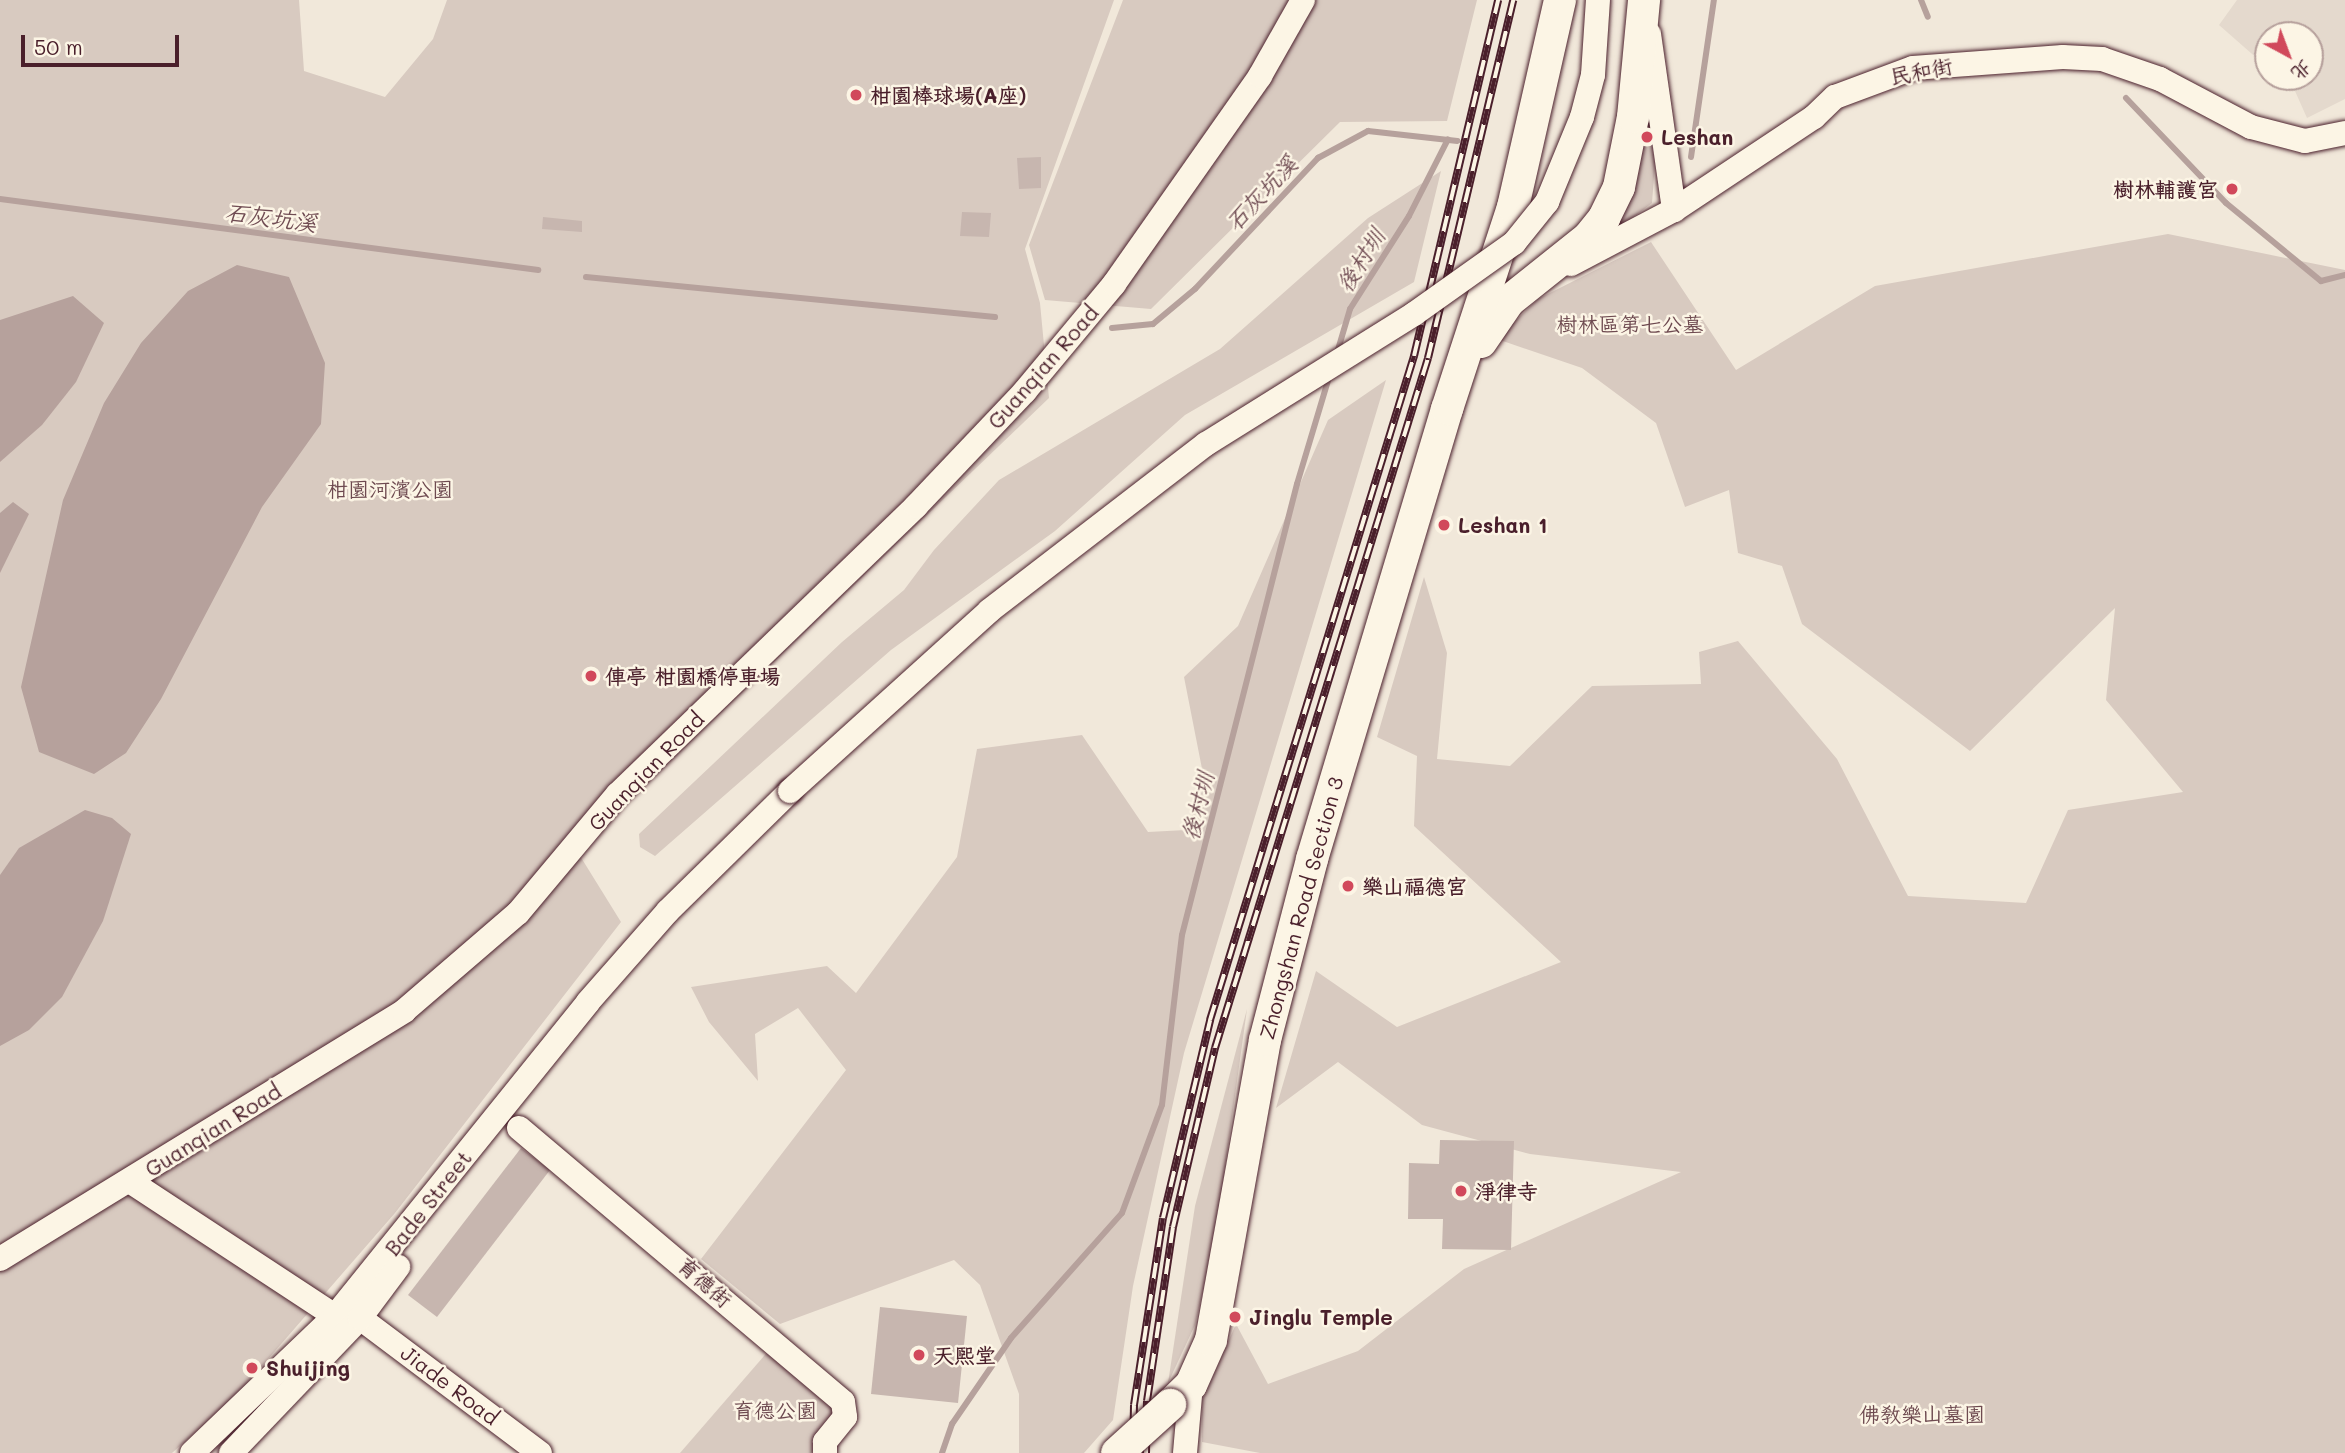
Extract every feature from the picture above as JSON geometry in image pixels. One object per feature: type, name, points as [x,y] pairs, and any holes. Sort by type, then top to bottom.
[{"type":"main road","name":"Zhongshan Road Section 3","points":[[1180,1395],[1211,1340],[1265,1040],[1312,859],[1447,409],[1513,208],[1560,0]]},
{"type":"main road","name":"Zhongshan Road Section 3","points":[[1447,409],[1493,319],[1588,238],[1604,219],[1619,187],[1628,155],[1645,3]]},
{"type":"main road","points":[[1118,1453],[1180,1395]]},
{"type":"street","name":"Guanqian Road","points":[[360,1318],[335,1316],[131,1182],[404,1011],[518,913],[618,794],[916,506],[1025,391],[1114,284],[1260,76],[1303,0]]},
{"type":"street","name":"Bade Street","points":[[195,1449],[335,1316],[646,936],[790,791],[989,611],[1206,444],[1414,314],[1514,243],[1547,202],[1578,128],[1593,75],[1598,0]]},
{"type":"street","points":[[1645,3],[1674,210]]},
{"type":"street","name":"民和街","points":[[1536,282],[1674,210],[1814,117],[1835,97],[1913,68],[2063,57],[2102,59],[2160,79],[2250,127],[2305,141],[2345,133]]},
{"type":"street","name":"Bade Street","points":[[231,1453],[360,1318],[646,936]]},
{"type":"street","name":"育德街","points":[[519,1128],[842,1402],[845,1417],[825,1442],[825,1453]]},
{"type":"street","points":[[0,1259],[131,1182]]},
{"type":"street","name":"Jiade Road","points":[[360,1318],[540,1453]]},
{"type":"street","points":[[1180,1395],[1185,1453]]},
{"type":"shaded area","points":[[2237,0],[2345,0],[2345,99],[2307,118],[2295,91],[2324,91],[2324,21],[2254,21],[2254,56],[2219,25]]},
{"type":"shaded area","points":[[237,265],[289,277],[325,363],[321,424],[262,507],[161,699],[126,753],[94,774],[39,752],[21,687],[63,500],[104,403],[141,343],[188,291]]},
{"type":"shaded area","points":[[73,296],[104,323],[76,382],[42,425],[0,462],[0,320]]},
{"type":"shaded area","points":[[13,502],[29,514],[0,573],[0,513]]},
{"type":"shaded area","points":[[85,810],[112,818],[131,834],[103,921],[62,997],[29,1030],[0,1046],[0,875],[19,848]]},
{"type":"green space","name":"柑園河濱公園","points":[[0,0],[299,0],[304,71],[385,97],[433,39],[447,0],[1114,0],[1025,249],[1040,303],[1049,398],[577,851],[621,922],[395,1213],[235,1397],[172,1453],[0,1453]]},
{"type":"green space","points":[[1123,0],[1477,0],[1447,121],[1340,122],[1151,309],[1045,300],[1029,245]]},
{"type":"green space","points":[[1644,97],[1655,163],[1652,203],[1610,235],[1639,171]]},
{"type":"green space","points":[[1441,171],[1414,282],[1185,415],[1055,531],[891,650],[655,856],[640,847],[639,834],[842,642],[904,590],[934,550],[999,480],[1220,349],[1368,218]]},
{"type":"green space","points":[[2168,234],[2345,270],[2345,1453],[1260,1453],[1202,1442],[1202,1401],[1236,1324],[1268,1384],[1358,1351],[1464,1269],[1681,1172],[1530,1154],[1422,1125],[1338,1062],[1276,1108],[1316,971],[1397,1027],[1561,962],[1414,826],[1417,756],[1377,737],[1424,577],[1447,653],[1437,759],[1510,766],[1592,686],[1701,684],[1699,652],[1738,641],[1837,759],[1908,896],[2026,903],[2068,810],[2183,792],[2106,700],[2115,608],[1970,751],[1802,624],[1782,566],[1738,553],[1729,490],[1685,507],[1656,423],[1582,368],[1497,339],[1538,299],[1651,242],[1736,370],[1875,286]]},
{"type":"green space","points":[[1386,380],[1184,1053],[1133,1286],[1113,1420],[1084,1453],[1019,1453],[1019,1394],[980,1285],[954,1260],[780,1324],[701,1259],[846,1070],[798,1008],[755,1034],[758,1081],[709,1022],[691,987],[827,966],[856,993],[957,857],[977,749],[1082,735],[1148,832],[1186,830],[1205,784],[1184,677],[1238,626],[1328,420]]},
{"type":"green space","points":[[1247,1009],[1215,1240],[1195,1325],[1168,1383],[1195,1206]]},
{"type":"green space","name":"育德公園","points":[[770,1349],[837,1405],[838,1420],[811,1453],[680,1453]]},
{"type":"building","points":[[1041,157],[1041,188],[1019,189],[1017,158]]},
{"type":"building","points":[[962,212],[991,213],[989,237],[960,236]]},
{"type":"building","points":[[543,217],[582,221],[582,232],[542,229]]},
{"type":"building","name":"淨律寺","points":[[1440,1140],[1514,1141],[1511,1250],[1442,1249],[1443,1219],[1408,1219],[1409,1163],[1439,1164]]},
{"type":"building","points":[[521,1148],[550,1170],[437,1317],[408,1295]]},
{"type":"building","name":"天熙堂","points":[[880,1307],[967,1316],[958,1403],[871,1394]]},
{"type":"waterway","name":"石灰坑溪","points":[[1691,157],[1714,0]]},
{"type":"waterway","name":"石灰坑溪","points":[[1921,0],[1928,17]]},
{"type":"waterway","name":"石灰坑溪","points":[[2126,98],[2226,203],[2321,281],[2345,275]]},
{"type":"waterway","name":"石灰坑溪","points":[[1112,328],[1153,324],[1195,289],[1318,158],[1368,131],[1457,141]]},
{"type":"waterway","name":"後村圳","points":[[1337,353],[1350,309],[1409,216],[1448,139]]},
{"type":"waterway","name":"石灰坑溪","points":[[0,199],[538,270]]},
{"type":"waterway","name":"石灰坑溪","points":[[586,277],[995,317]]},
{"type":"waterway","name":"後村圳","points":[[942,1453],[952,1424],[1011,1338],[1122,1213],[1162,1105],[1182,935],[1297,484],[1329,377]]},
{"type":"railway","points":[[1133,1453],[1134,1405],[1163,1218],[1210,1020],[1414,356],[1498,0]]},
{"type":"railway","points":[[1146,1453],[1147,1401],[1173,1227],[1215,1048],[1428,358],[1513,0]]},
{"type":"place","name":"柑園棒球場(A座)","points":[[856,95]]},
{"type":"place","name":"Leshan","points":[[1647,137]]},
{"type":"place","name":"樹林輔護宮","points":[[2232,189]]},
{"type":"place","name":"Leshan 1","points":[[1444,525]]},
{"type":"place","name":"俥亭 柑園橋停車場","points":[[591,676]]},
{"type":"place","name":"樂山福德宮","points":[[1348,886]]},
{"type":"place","name":"淨律寺","points":[[1461,1191]]},
{"type":"place","name":"Jinglu Temple","points":[[1235,1317]]},
{"type":"place","name":"天熙堂","points":[[919,1355]]},
{"type":"place","name":"Shuijing","points":[[252,1368]]},
{"type":"park label","name":"樹林區第七公墓","points":[[1630,324]]},
{"type":"park label","name":"佛教樂山墓園","points":[[1922,1414]]}]
